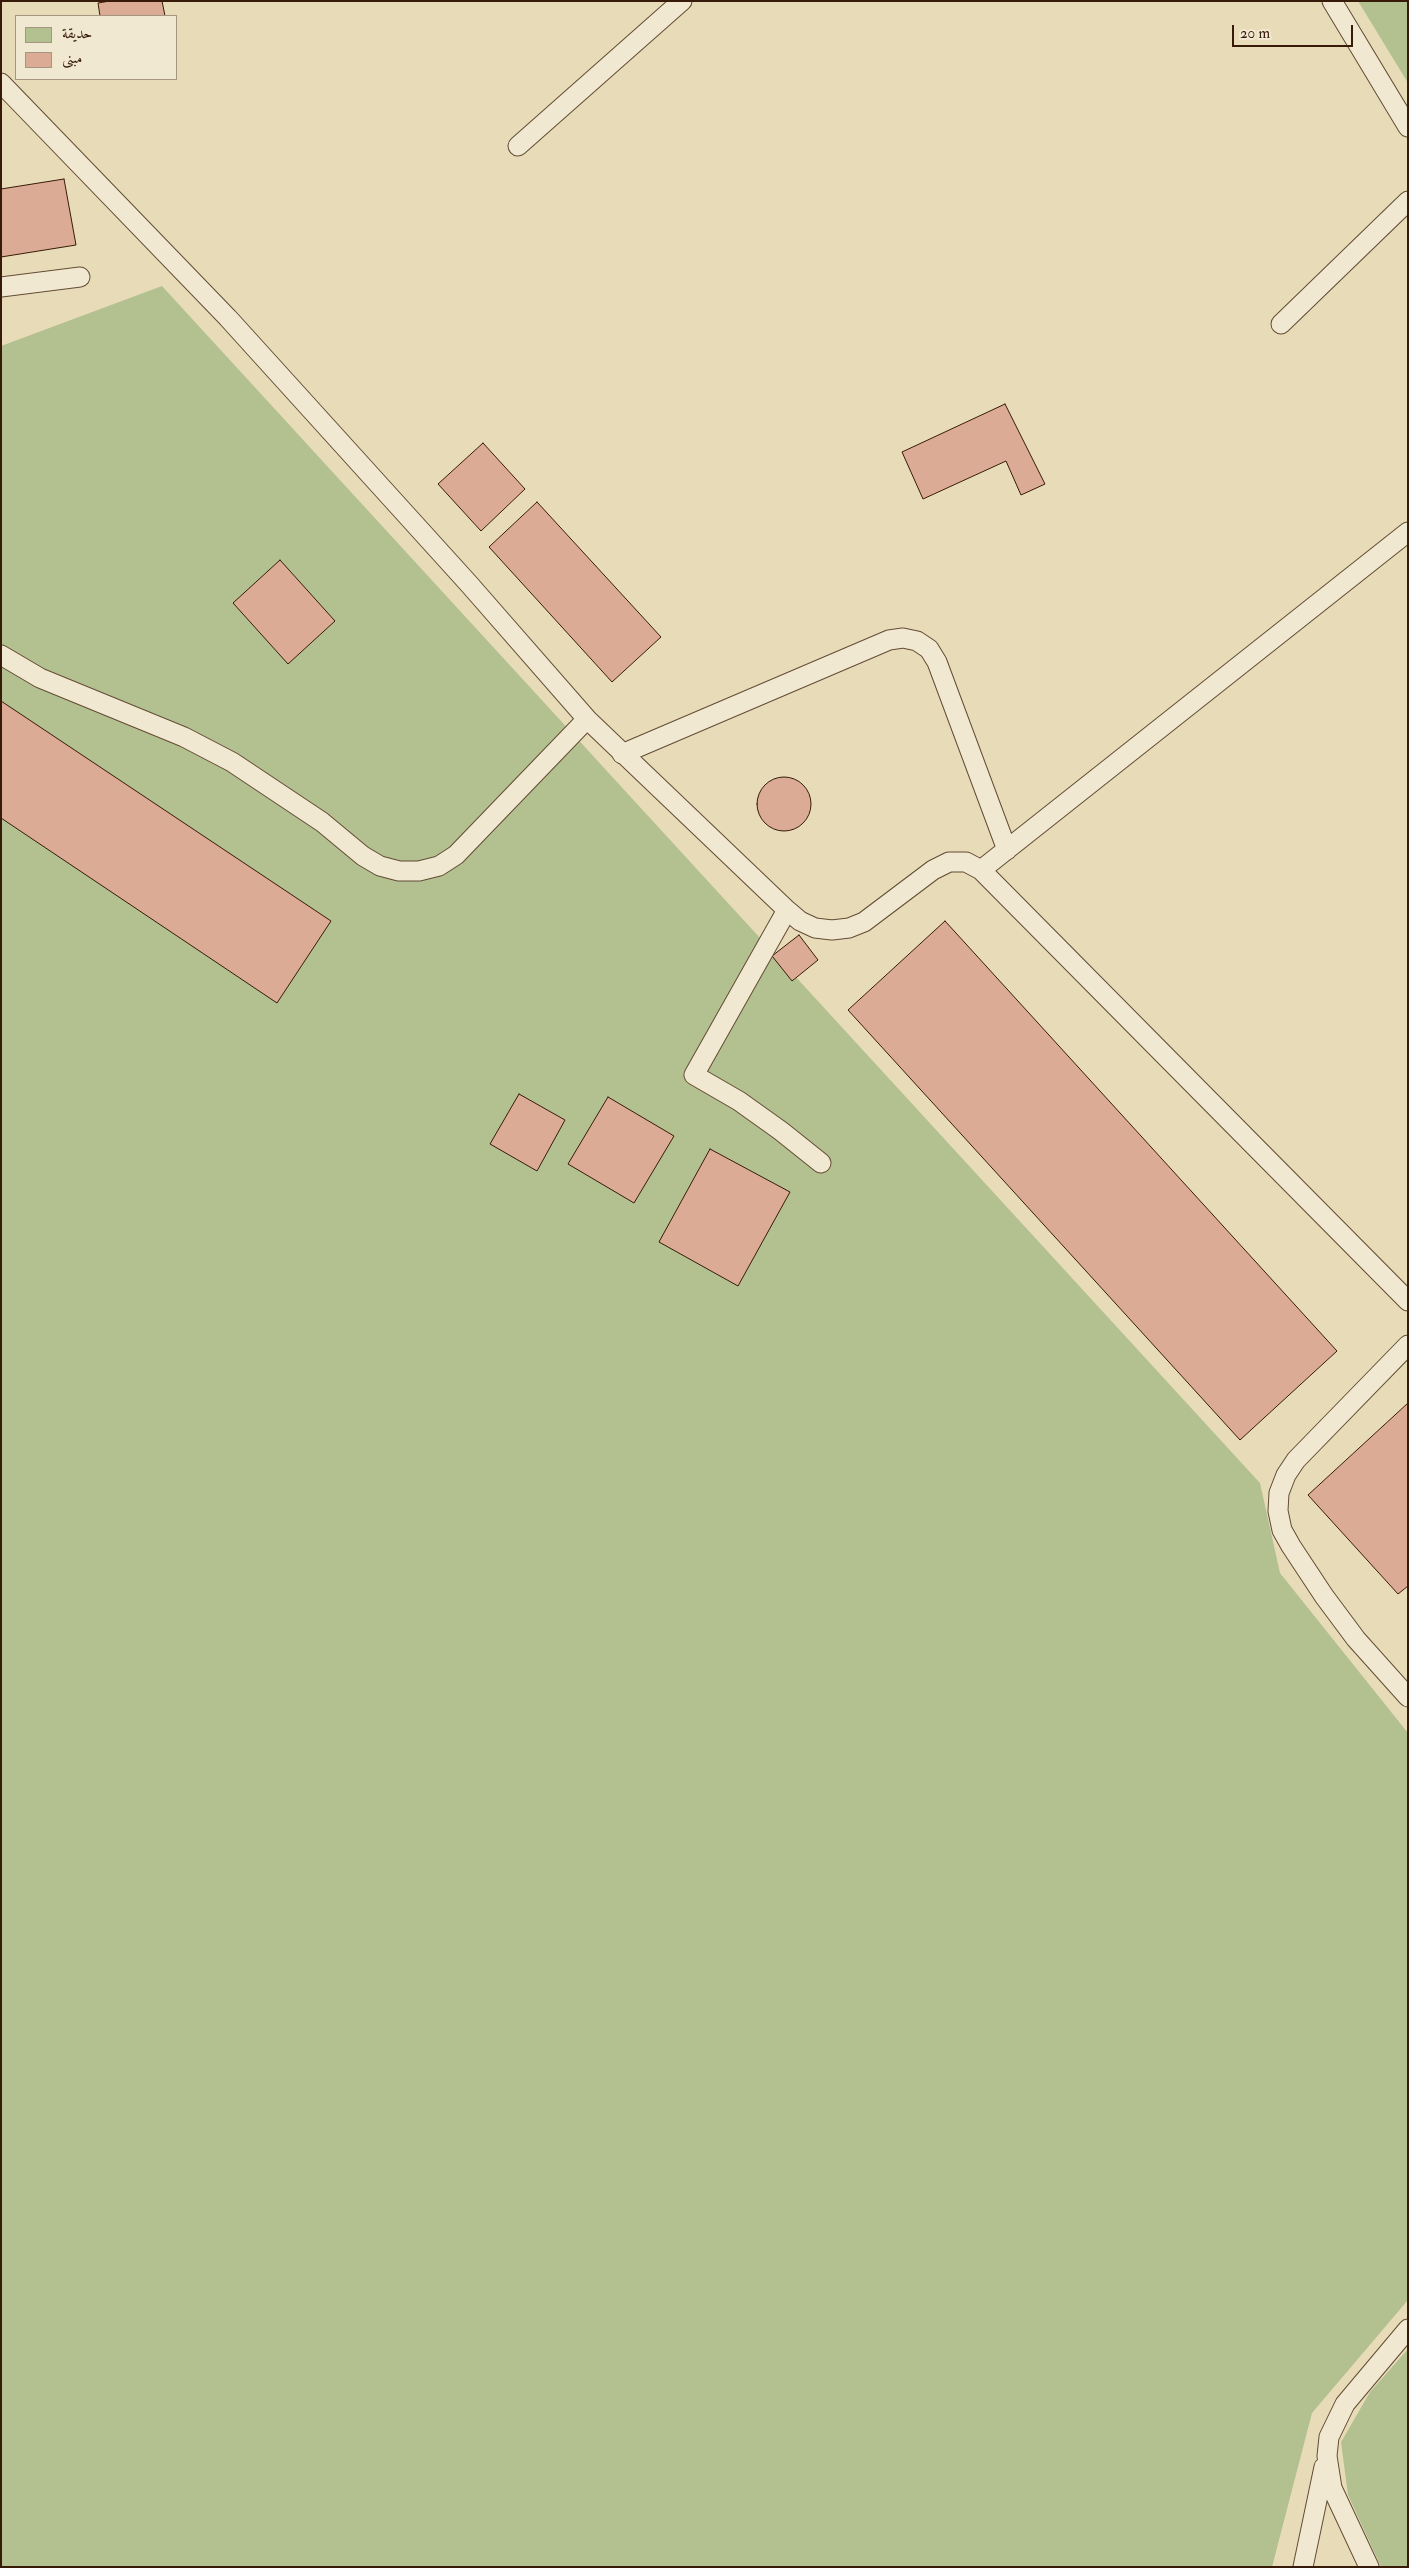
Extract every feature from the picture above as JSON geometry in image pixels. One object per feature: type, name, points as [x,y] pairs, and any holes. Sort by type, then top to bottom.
[{"type":"lane","points":[[518,146],[682,1]]},
{"type":"lane","points":[[1332,1],[1408,127]]},
{"type":"lane","points":[[1,83],[241,333],[469,584],[587,719],[787,910],[800,921],[815,928],[832,930],[849,928],[864,922],[933,870],[949,862],[966,862],[981,870],[1408,1301]]},
{"type":"lane","points":[[1281,324],[1408,201]]},
{"type":"lane","points":[[1,287],[80,277]]},
{"type":"lane","points":[[981,870],[1408,532]]},
{"type":"lane","points":[[622,754],[889,640],[903,638],[917,641],[929,649],[938,662],[1007,850]]},
{"type":"lane","points":[[1,655],[40,678],[184,737],[232,762],[322,822],[363,856],[380,866],[399,871],[419,871],[439,866],[456,855],[587,719]]},
{"type":"lane","points":[[787,910],[694,1075],[760,1116],[821,1163]]},
{"type":"lane","points":[[1408,1345],[1296,1460],[1286,1475],[1279,1493],[1278,1511],[1282,1530],[1324,1596],[1356,1639],[1408,1698]]},
{"type":"lane","points":[[1303,2567],[1327,2456],[1329,2437],[1345,2404],[1408,2329]]},
{"type":"lane","points":[[1327,2456],[1332,2488],[1369,2567]]},
{"type":"green space","points":[[1358,1],[1408,1],[1408,83]]},
{"type":"green space","points":[[162,286],[1260,1483],[1280,1573],[1408,1733],[1408,2300],[1312,2413],[1272,2567],[1,2567],[1,346]]},
{"type":"green space","points":[[1408,2349],[1408,2567],[1381,2567],[1348,2495],[1341,2442],[1370,2392]]},
{"type":"building","points":[[110,1],[162,1],[165,15],[100,15],[98,3]]},
{"type":"building","points":[[64,179],[76,245],[1,257],[1,189]]},
{"type":"building","points":[[1005,404],[1045,484],[1021,495],[1006,461],[923,499],[902,452]]},
{"type":"building","points":[[483,443],[525,489],[481,531],[438,484]]},
{"type":"building","points":[[537,502],[661,637],[612,682],[489,547]]},
{"type":"building","points":[[280,560],[335,621],[288,664],[233,603]]},
{"type":"building","points":[[1,701],[331,921],[277,1003],[1,818]]},
{"type":"building","points":[[779,777],[789,777],[799,781],[807,789],[811,804],[807,819],[799,827],[789,831],[779,831],[769,827],[761,819],[757,809],[757,799],[761,789],[769,781]]},
{"type":"building","points":[[945,921],[1337,1351],[1240,1440],[848,1010]]},
{"type":"building","points":[[799,935],[818,960],[792,981],[772,956]]},
{"type":"building","points":[[519,1094],[565,1120],[537,1171],[490,1144]]},
{"type":"building","points":[[608,1097],[674,1136],[634,1203],[568,1164]]},
{"type":"building","points":[[710,1149],[790,1192],[738,1286],[659,1242]]},
{"type":"building","points":[[1408,1403],[1408,1586],[1398,1594],[1308,1495]]}]
